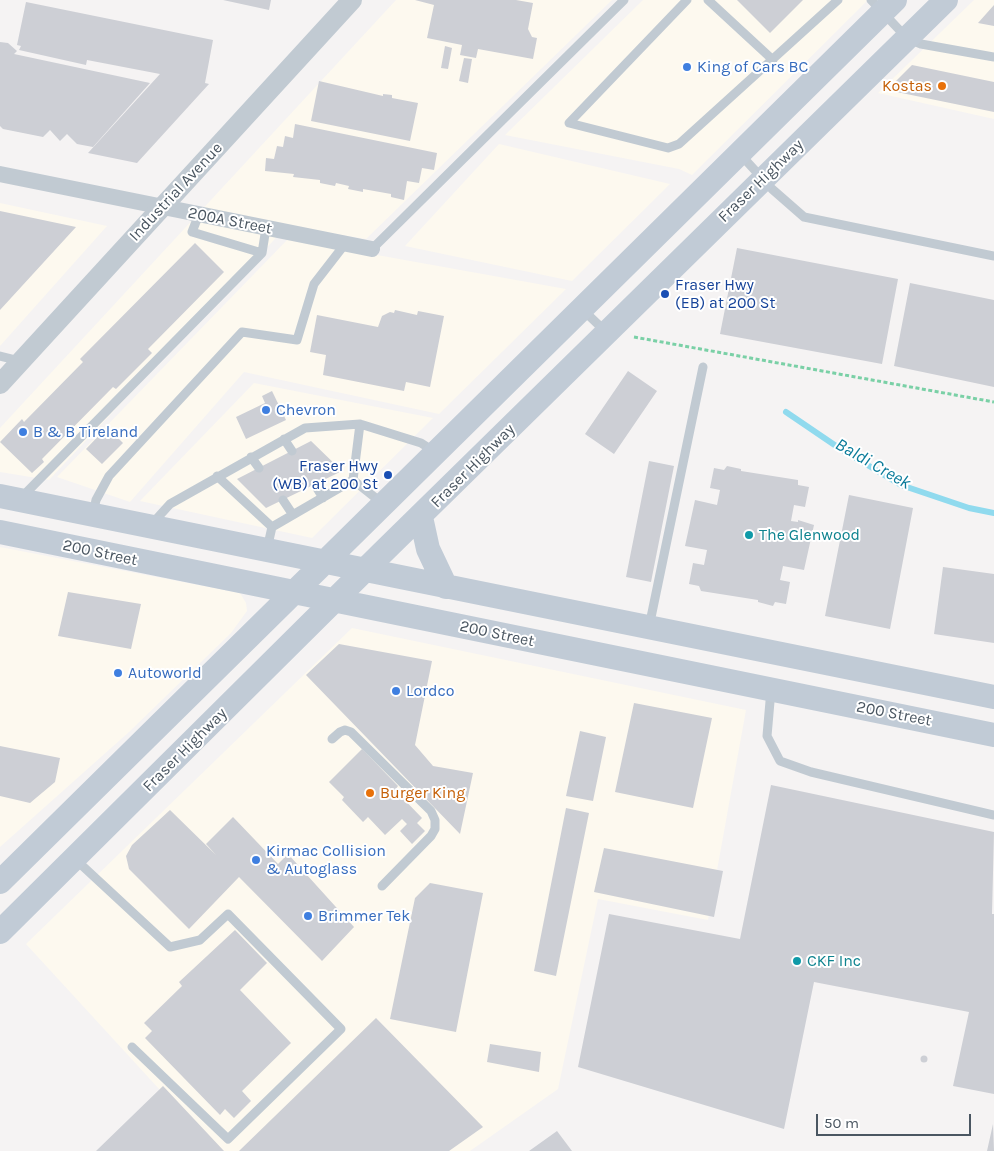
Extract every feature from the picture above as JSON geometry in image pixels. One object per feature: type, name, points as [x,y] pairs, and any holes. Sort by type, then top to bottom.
[{"type":"main road","name":"Fraser Highway","points":[[0,932],[364,571],[946,0]]},
{"type":"main road","points":[[0,882],[739,153],[882,4]]},
{"type":"main road","points":[[10,498],[994,697]]},
{"type":"main road","points":[[421,517],[428,549],[446,587]]},
{"type":"main road","name":"200 Street","points":[[0,532],[994,735]]},
{"type":"street","name":"Industrial Avenue","points":[[0,384],[352,0]]},
{"type":"street","name":"200A Street","points":[[0,174],[372,249]]},
{"type":"lane","points":[[372,249],[624,0]]},
{"type":"lane","points":[[687,0],[569,123],[668,148],[679,144],[838,0]]},
{"type":"lane","points":[[708,0],[773,60]]},
{"type":"lane","points":[[882,4],[907,38],[922,44],[994,57]]},
{"type":"lane","points":[[739,153],[763,180],[804,218],[994,256]]},
{"type":"lane","points":[[199,214],[192,232],[262,253]]},
{"type":"lane","points":[[10,498],[262,253],[266,228]]},
{"type":"lane","points":[[93,515],[96,500],[109,476],[242,332],[297,340],[314,284],[345,244]]},
{"type":"lane","points":[[581,308],[607,333]]},
{"type":"lane","points":[[0,356],[20,361]]},
{"type":"lane","points":[[649,628],[703,367]]},
{"type":"lane","points":[[150,526],[170,504],[304,428],[360,424],[421,443],[436,452]]},
{"type":"lane","points":[[353,480],[360,424]]},
{"type":"lane","points":[[284,439],[292,451]]},
{"type":"lane","points":[[251,457],[259,468]]},
{"type":"lane","points":[[218,476],[272,526]]},
{"type":"lane","points":[[266,550],[272,526],[353,480]]},
{"type":"lane","points":[[353,480],[383,504]]},
{"type":"lane","points":[[315,485],[323,498]]},
{"type":"lane","points":[[283,500],[293,515]]},
{"type":"lane","points":[[771,690],[767,736],[780,761],[811,772],[994,815]]},
{"type":"lane","points":[[332,739],[345,730],[351,732],[431,811],[435,820],[435,829],[431,836],[382,886]]},
{"type":"lane","points":[[75,858],[170,946],[200,940],[228,914],[341,1029],[228,1139],[132,1047]]},
{"type":"path","points":[[633,337],[994,402]]},
{"type":"shaded area","points":[[396,0],[612,0],[366,239],[287,226],[49,480],[0,472],[0,428]]},
{"type":"shaded area","name":"King of Cars BC","points":[[643,0],[868,0],[692,175],[679,169],[505,135]]},
{"type":"shaded area","points":[[974,0],[994,0],[994,119],[878,93]]},
{"type":"shaded area","points":[[499,144],[670,184],[572,281],[405,246]]},
{"type":"shaded area","points":[[0,203],[107,226],[0,346]]},
{"type":"shaded area","points":[[288,239],[566,289],[439,414],[244,372],[130,502],[57,477]]},
{"type":"shaded area","points":[[254,383],[433,418],[312,538],[140,501]]},
{"type":"shaded area","points":[[0,547],[240,593],[246,603],[247,611],[231,633],[129,732],[0,847]]},
{"type":"shaded area","points":[[352,628],[746,710],[708,920],[598,899],[558,1089],[470,1151],[216,1151],[26,944]]},
{"type":"building","points":[[223,0],[271,0],[269,10]]},
{"type":"building","points":[[415,0],[516,0],[533,3],[528,29],[532,37],[537,38],[533,59],[478,49],[476,58],[460,55],[462,45],[427,38],[434,5]]},
{"type":"building","points":[[737,0],[803,0],[770,33]]},
{"type":"building","points":[[26,2],[213,40],[205,83],[209,84],[137,163],[88,153],[160,74],[87,60],[86,65],[19,50],[21,46],[17,45]]},
{"type":"building","points":[[994,5],[994,26],[978,23]]},
{"type":"building","points":[[0,42],[8,43],[17,51],[14,54],[150,83],[93,147],[77,144],[67,134],[60,141],[50,130],[43,137],[3,129],[0,126]]},
{"type":"building","points":[[445,46],[452,48],[448,69],[441,68]]},
{"type":"building","points":[[464,58],[472,59],[468,83],[459,81]]},
{"type":"building","name":"Kostas","points":[[912,65],[994,82],[994,112],[887,90]]},
{"type":"building","points":[[319,81],[383,96],[383,94],[392,95],[392,98],[418,103],[410,141],[311,121]]},
{"type":"building","points":[[295,124],[437,153],[434,170],[422,168],[419,183],[407,181],[404,200],[391,197],[391,194],[363,189],[363,192],[348,189],[349,186],[336,183],[335,186],[320,183],[320,180],[293,177],[294,174],[265,171],[266,158],[274,159],[277,146],[283,147],[285,136],[293,138]]},
{"type":"building","points":[[0,211],[76,227],[0,310]]},
{"type":"building","points":[[195,243],[224,272],[148,349],[152,353],[116,389],[113,387],[42,459],[44,462],[32,473],[0,442],[22,419],[24,422],[83,362],[80,359]]},
{"type":"building","points":[[737,248],[898,279],[882,364],[720,334]]},
{"type":"building","points":[[910,283],[994,300],[994,387],[894,366]]},
{"type":"building","points":[[395,310],[417,315],[418,311],[444,316],[430,387],[406,382],[404,391],[323,375],[326,355],[310,352],[317,315],[378,327],[382,316],[390,312],[394,313]]},
{"type":"building","points":[[628,371],[657,391],[614,454],[585,434]]},
{"type":"building","name":"Chevron","points":[[272,391],[286,420],[246,439],[236,417],[265,403],[262,396]]},
{"type":"building","points":[[107,427],[123,443],[102,464],[86,449]]},
{"type":"building","name":"Chevron","points":[[311,441],[342,471],[266,508],[237,479]]},
{"type":"building","points":[[649,461],[674,466],[651,582],[626,577]]},
{"type":"building","name":"The Glenwood","points":[[727,466],[741,469],[741,471],[798,480],[798,485],[809,487],[805,507],[794,505],[791,521],[798,522],[798,520],[814,525],[804,570],[783,566],[780,580],[790,582],[786,604],[775,602],[773,606],[758,602],[758,600],[701,591],[699,586],[689,584],[693,563],[704,565],[707,550],[685,546],[695,500],[717,505],[720,490],[710,488],[714,468],[724,470]]},
{"type":"building","points":[[849,495],[913,508],[890,629],[825,616]]},
{"type":"building","points":[[943,567],[994,574],[994,643],[934,634]]},
{"type":"building","points":[[68,592],[141,604],[131,649],[58,636]]},
{"type":"building","points":[[339,644],[432,661],[415,745],[433,766],[473,773],[460,834],[306,675]]},
{"type":"building","points":[[634,703],[712,718],[693,808],[615,792]]},
{"type":"building","points":[[580,731],[606,737],[593,801],[566,796]]},
{"type":"building","points":[[0,746],[60,758],[55,782],[30,803],[0,796]]},
{"type":"building","name":"Burger King","points":[[362,749],[398,786],[395,790],[422,818],[417,823],[425,831],[412,844],[400,831],[407,824],[402,819],[385,835],[368,817],[363,822],[342,800],[344,797],[329,782]]},
{"type":"building","name":"CKF Inc","points":[[771,785],[994,832],[992,914],[994,914],[994,1094],[953,1086],[969,1012],[814,982],[784,1129],[578,1067],[609,914],[740,939]]},
{"type":"building","points":[[566,808],[589,813],[556,976],[534,971]]},
{"type":"building","points":[[170,810],[216,855],[206,844],[233,817],[278,864],[288,854],[354,927],[322,961],[239,877],[189,929],[129,869],[126,856],[132,845]]},
{"type":"building","points":[[604,848],[723,871],[714,917],[594,892]]},
{"type":"building","points":[[430,883],[483,893],[456,1032],[390,1019],[415,898]]},
{"type":"building","points":[[235,930],[267,963],[240,990],[291,1043],[242,1091],[251,1101],[234,1118],[225,1109],[220,1115],[145,1038],[152,1031],[144,1023],[182,986],[179,982]]},
{"type":"building","points":[[376,1018],[483,1127],[449,1151],[239,1151]]},
{"type":"building","points":[[490,1044],[541,1052],[539,1072],[487,1062]]},
{"type":"building","points":[[924,1055],[928,1059],[924,1063],[920,1059]]},
{"type":"building","points":[[163,1086],[224,1151],[96,1151]]},
{"type":"building","points":[[993,1124],[994,1151],[987,1151]]},
{"type":"building","points":[[557,1131],[572,1151],[529,1151]]},
{"type":"waterway","name":"Baldi Creek","points":[[786,412],[839,448],[901,485],[969,508],[994,513]]},
{"type":"place","name":"King of Cars BC","points":[[687,67]]},
{"type":"place","name":"Kostas","points":[[942,86]]},
{"type":"place","name":"Fraser Hwy (EB) at 200 St","points":[[665,294]]},
{"type":"place","name":"Chevron","points":[[266,410]]},
{"type":"place","name":"B & B Tireland","points":[[23,432]]},
{"type":"place","name":"Fraser Hwy (WB) at 200 St","points":[[388,475]]},
{"type":"place","name":"The Glenwood","points":[[749,535]]},
{"type":"place","name":"Autoworld","points":[[118,673]]},
{"type":"place","name":"Lordco","points":[[396,691]]},
{"type":"place","name":"Burger King","points":[[370,793]]},
{"type":"place","name":"Kirmac Collision & Autoglass","points":[[256,860]]},
{"type":"place","name":"Brimmer Tek","points":[[308,916]]},
{"type":"place","name":"CKF Inc","points":[[797,961]]}]
